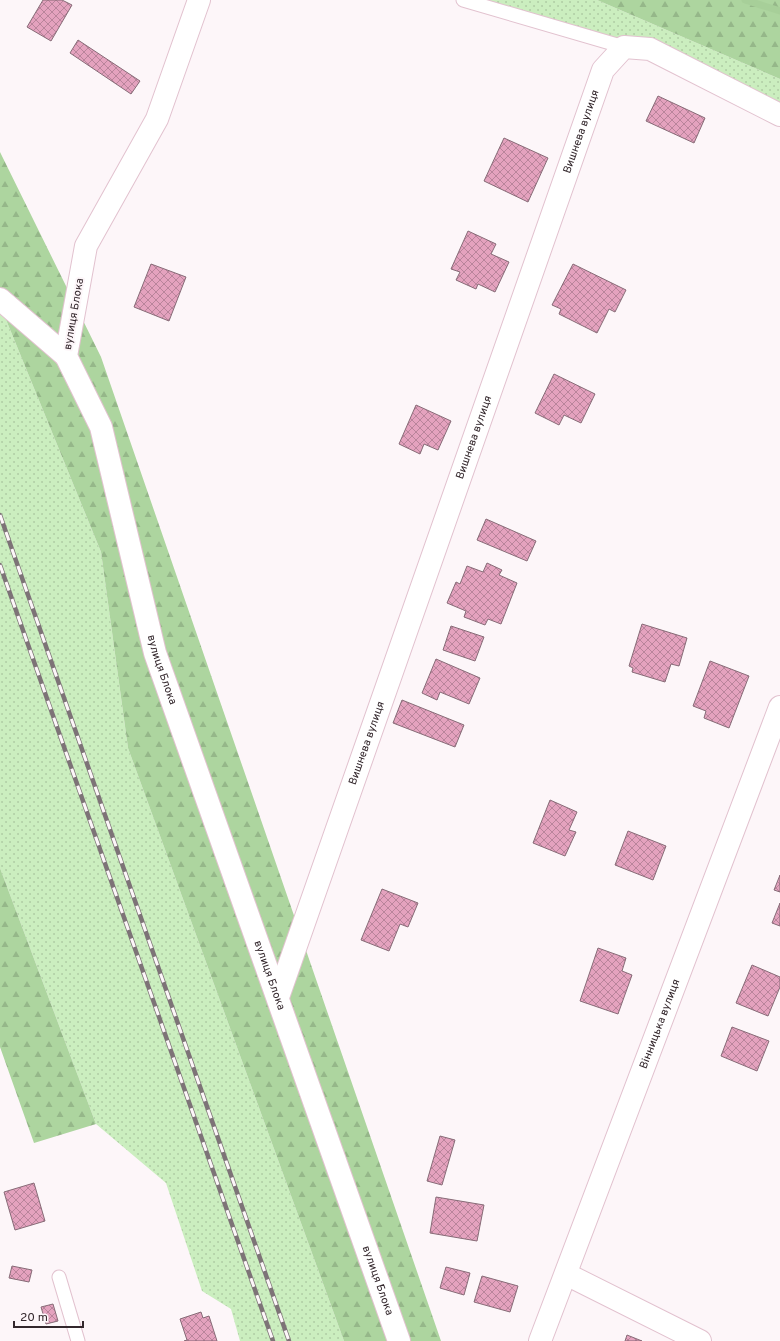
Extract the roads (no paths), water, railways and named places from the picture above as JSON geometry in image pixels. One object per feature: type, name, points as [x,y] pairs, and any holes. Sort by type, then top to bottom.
[{"type":"street","name":"вулиця Блока","points":[[199,0],[157,118],[86,246],[66,356],[101,427],[155,653],[278,997],[398,1341]]},
{"type":"street","points":[[624,47],[650,49],[780,115]]},
{"type":"street","name":"Вишнева вулиця","points":[[278,997],[603,70],[624,47]]},
{"type":"street","points":[[0,299],[66,356]]},
{"type":"street","name":"Вінницька вулиця","points":[[540,1341],[780,707]]},
{"type":"street","points":[[566,1274],[700,1341]]},
{"type":"lane","points":[[463,0],[624,47]]},
{"type":"lane","points":[[58,1277],[78,1341]]},
{"type":"waterway","points":[[745,0],[780,11]]},
{"type":"railway","points":[[0,515],[289,1341]]},
{"type":"railway","points":[[0,565],[273,1341]]}]
